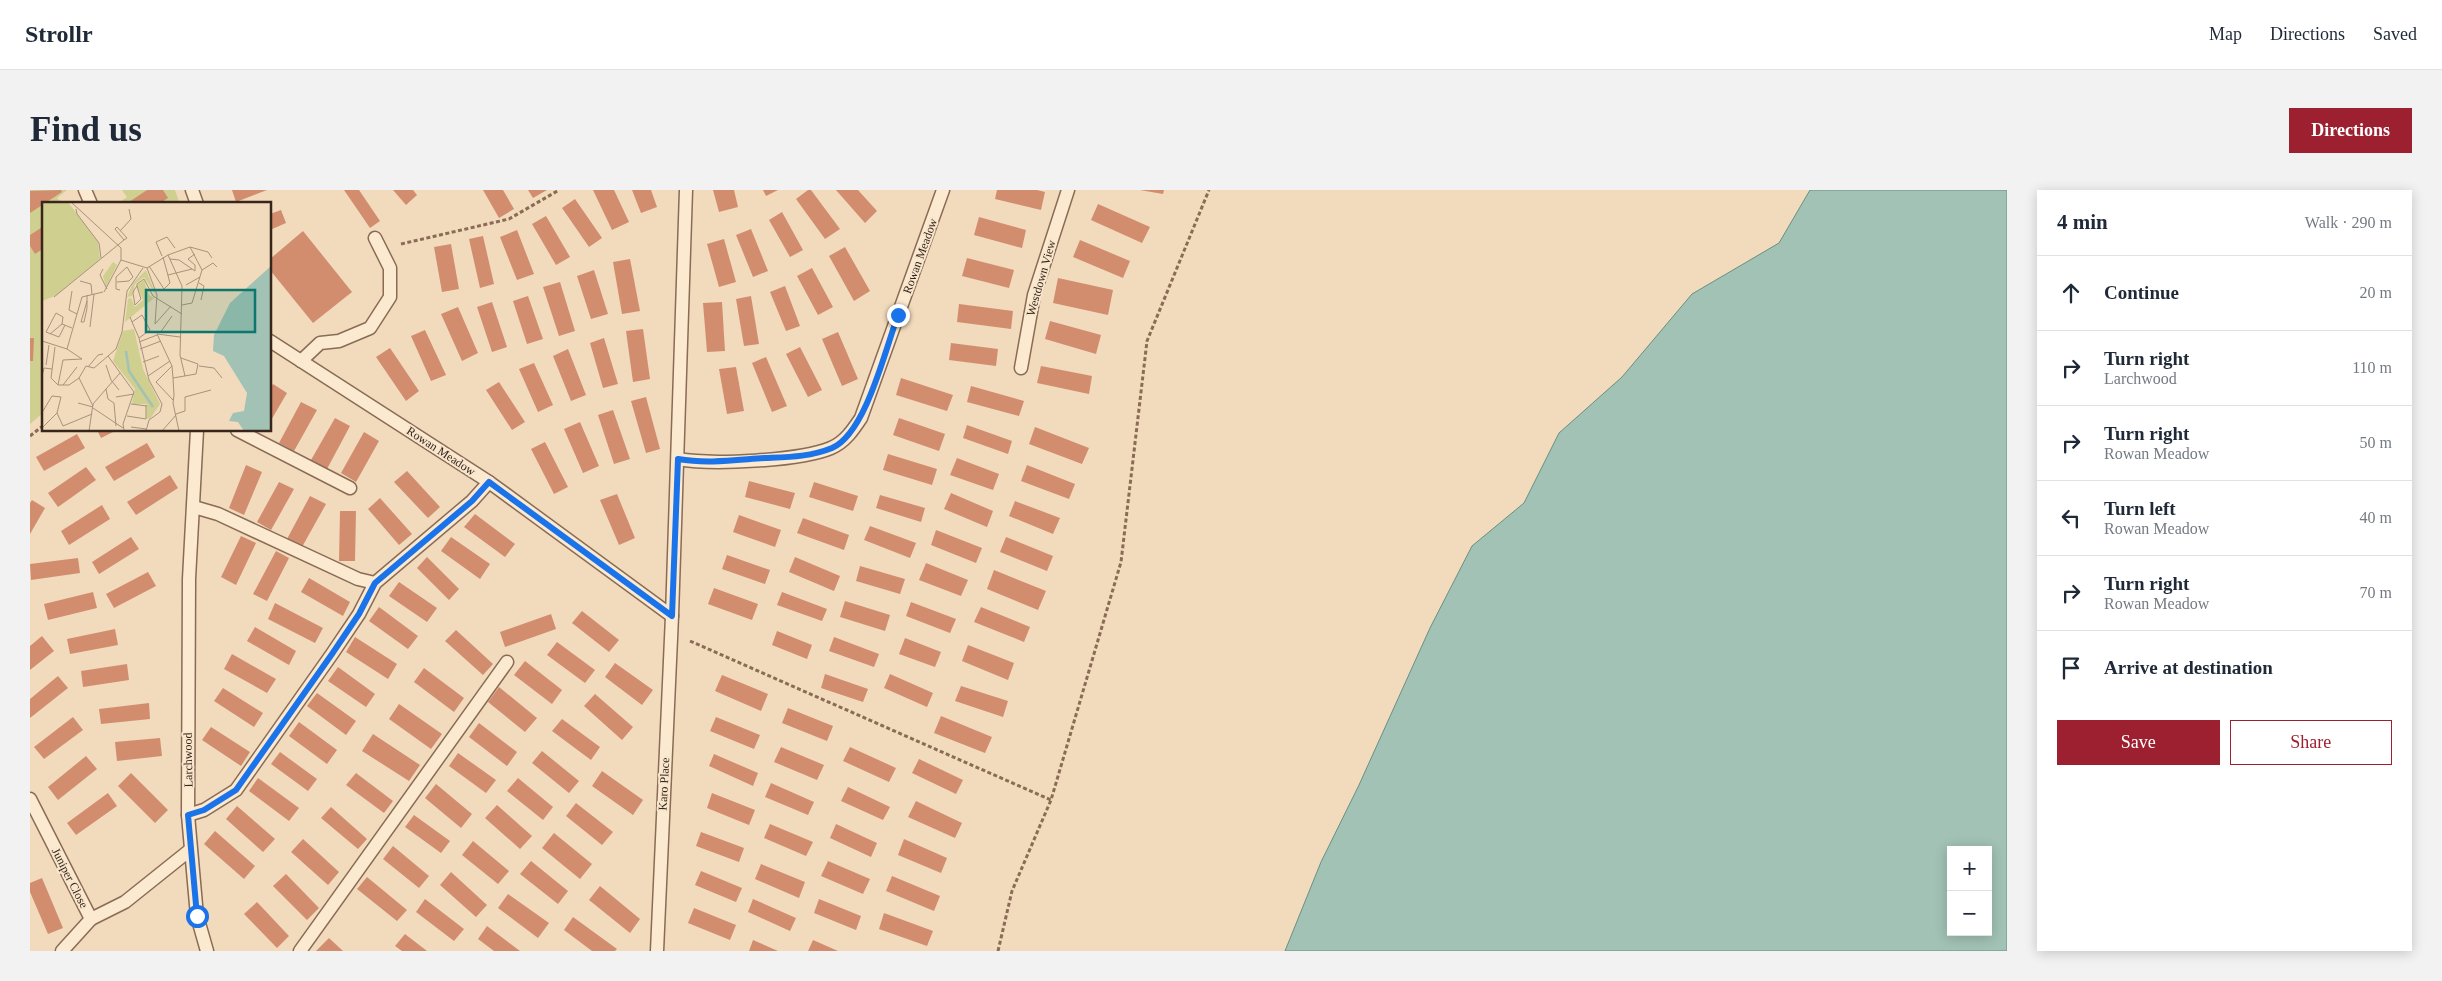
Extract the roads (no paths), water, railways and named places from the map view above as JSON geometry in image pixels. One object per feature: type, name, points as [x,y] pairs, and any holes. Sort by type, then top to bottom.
[{"type":"lane","points":[[86,190],[90,202]]},
{"type":"lane","points":[[192,190],[196,202]]},
{"type":"lane","points":[[672,616],[686,190]]},
{"type":"lane","name":"Rowan Meadow","points":[[678,459],[698,462],[808,456],[833,447],[848,436],[861,418],[943,190]]},
{"type":"lane","name":"Westdown View","points":[[1020,368],[1034,295],[1068,190]]},
{"type":"lane","points":[[301,361],[320,343],[339,341],[370,328],[390,297],[390,268],[375,238]]},
{"type":"lane","name":"Rowan Meadow","points":[[271,342],[489,482],[672,616]]},
{"type":"lane","name":"Larchwood","points":[[198,431],[188,579],[188,815],[197,916],[208,951]]},
{"type":"lane","points":[[239,431],[350,488]]},
{"type":"lane","points":[[188,815],[204,810],[236,790],[359,614],[375,583],[472,501],[489,482]]},
{"type":"lane","points":[[194,507],[218,514],[358,579],[375,583]]},
{"type":"lane","name":"Karo Place","points":[[657,951],[672,616]]},
{"type":"lane","points":[[300,951],[507,662]]},
{"type":"lane","name":"Juniper Close","points":[[30,799],[91,920],[62,951]]},
{"type":"lane","points":[[91,920],[125,902],[190,850]]}]
